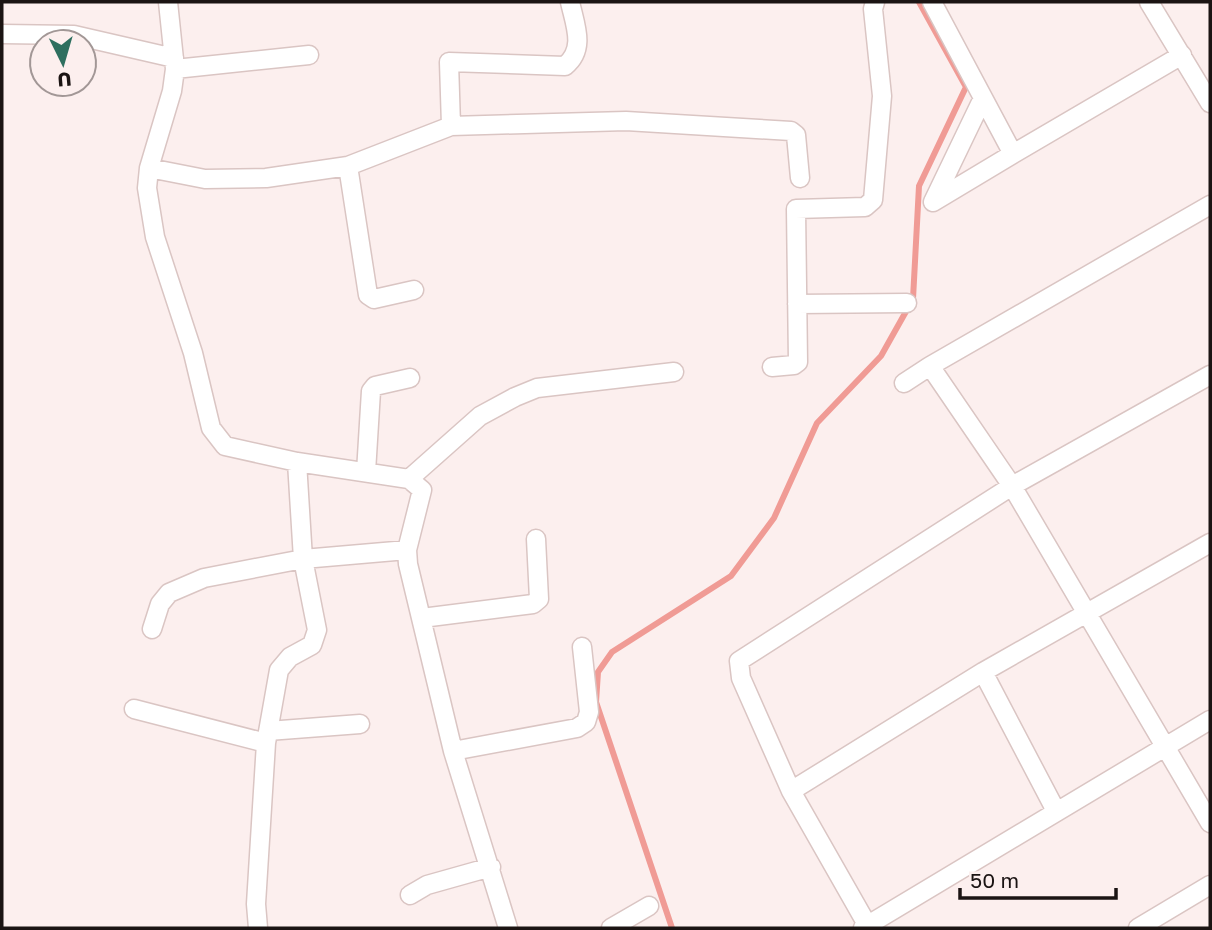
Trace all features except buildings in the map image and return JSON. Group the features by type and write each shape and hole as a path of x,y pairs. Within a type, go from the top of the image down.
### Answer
{"street":[{"path":"168,2 174,63 170,102 149,168 147,188 155,237 193,352 211,428 225,446 296,462 409,479 418,484 423,496 407,550 453,751 508,928"},
{"path":"451,127 449,62 565,66 574,59 579,44 570,2"},
{"path":"772,367 794,365 798,362 796,209 865,207 873,200 882,96 873,9 875,2"},
{"path":"932,2 1013,154"},
{"path":"1149,2 1210,103"},
{"path":"2,34 74,34 174,63 309,55"},
{"path":"984,97 933,202 1182,55"},
{"path":"149,168 205,179 244,181 348,166 451,127 626,121 791,131 796,135 800,178"},
{"path":"348,166 368,295 381,299 414,290"},
{"path":"904,383 1210,205"},
{"path":"797,304 907,303"},
{"path":"930,366 1012,486 1210,823"},
{"path":"409,479 480,416 514,397 537,388 674,372"},
{"path":"1210,374 1012,486 739,661 741,678 791,791 866,927 1210,720"},
{"path":"366,472 371,391 375,386 410,378"},
{"path":"258,928 256,904 267,737 279,670 290,657 312,645 317,630 303,559 296,462"},
{"path":"422,618 533,604 539,599 536,539"},
{"path":"791,791 983,672 1210,544"},
{"path":"152,629 160,604 180,586 303,559 407,550"},
{"path":"453,751 577,728 586,722 589,712 582,647"},
{"path":"983,672 1056,811"},
{"path":"134,709 267,737 360,724"},
{"path":"410,895 427,886 491,867"},
{"path":"1138,928 1210,885"},
{"path":"611,928 649,906"}],"waterway":[{"path":"672,928 596,702 598,672 612,652 731,576 774,518 817,423 881,356 913,299 919,186 966,87 919,2"}]}
